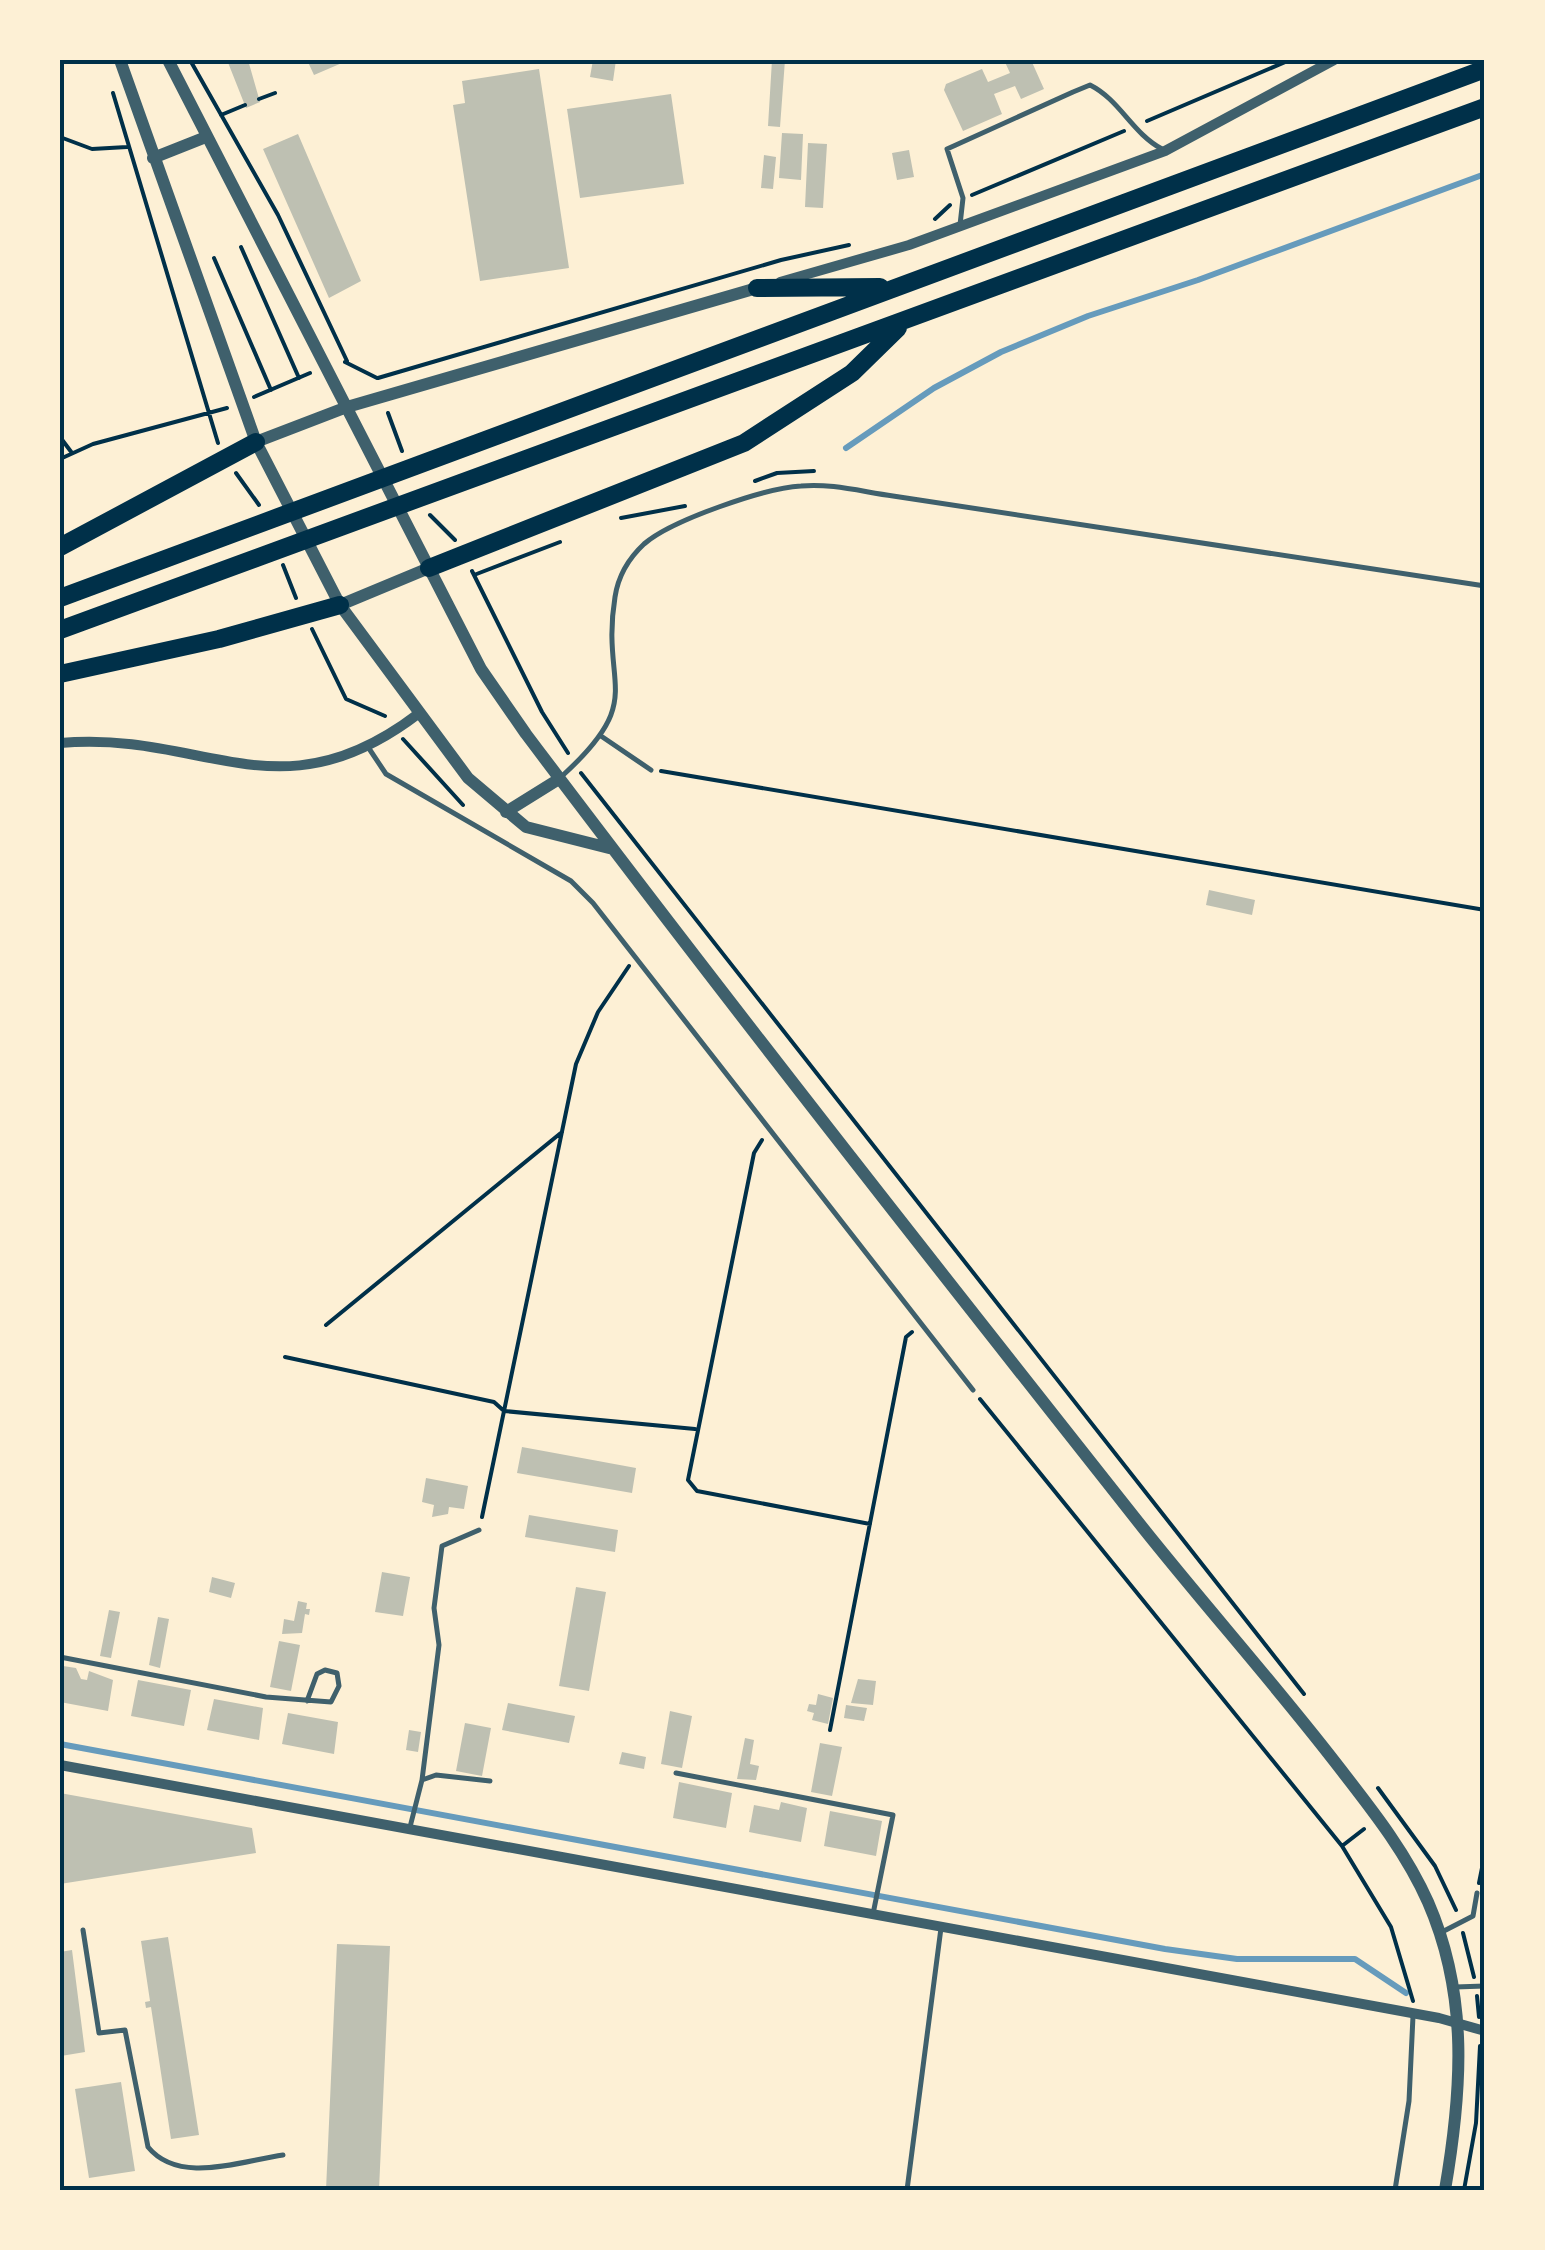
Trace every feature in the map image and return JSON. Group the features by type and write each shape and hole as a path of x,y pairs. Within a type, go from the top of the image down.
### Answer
{"highway":[{"path":"60,598 1485,69"},
{"path":"60,630 1485,107"},
{"path":"758,288 896,287"},
{"path":"428,568 744,443 852,373 906,321"},
{"path":"60,547 256,442"},
{"path":"60,674 219,640 340,606"}],"street":[{"path":"120,60 256,442 340,606 468,778 506,812 526,827 613,849"},
{"path":"168,60 330,365 481,668 613,849 1144,1528 1379,1818 1410,1867 1440,1933 1455,1988 1458,2102 1445,2190"},
{"path":"256,442 348,407 959,228 1165,150 1334,60"},
{"path":"153,158 206,137"},
{"path":"340,606 428,568"},
{"path":"60,743 101,742 292,769 368,748 418,714"},
{"path":"506,812 560,778"},
{"path":"60,1765 410,1825 874,1911 941,1928 1458,2022 1483,2037"}],"lane":[{"path":"959,228 963,198 947,149 1090,85 1106,93 1145,140 1165,150"},
{"path":"560,778 601,736 615,708 619,685 615,597 630,559 645,543 668,530 780,488 814,486 893,496 1485,586"},
{"path":"601,736 651,770"},
{"path":"368,748 386,774 571,881 772,1128 973,1390"},
{"path":"410,1825 422,1780 440,1644 434,1608 442,1546 479,1530"},
{"path":"60,1657 266,1697 330,1702 340,1686 337,1673 325,1670 317,1674 307,1700"},
{"path":"676,1774 893,1815 874,1911"},
{"path":"422,1780 436,1775 490,1781"},
{"path":"1440,1933 1473,1916 1478,1893"},
{"path":"907,2190 941,1928"},
{"path":"82,1930 99,2033 126,2030 148,2147 160,2162 184,2170 283,2155"},
{"path":"1455,1988 1485,1986"},
{"path":"1395,2190 1410,2102 1413,2016"}],"path":[{"path":"190,60 278,215 347,362"},
{"path":"1141,124 1290,60"},
{"path":"259,99 275,93"},
{"path":"221,115 245,105"},
{"path":"974,194 1124,132"},
{"path":"60,137 92,149 129,147"},
{"path":"934,220 954,201"},
{"path":"60,459 242,402 330,365 347,362 378,378 781,260 862,242"},
{"path":"241,247 299,378"},
{"path":"214,258 271,390"},
{"path":"378,378 380,386"},
{"path":"60,437 72,453"},
{"path":"560,542 473,573 542,712 575,764 1177,1538 1310,1702"},
{"path":"651,770 1485,910"},
{"path":"479,1530 562,1132 586,1036 635,958"},
{"path":"772,1128 754,1153 695,1429 688,1480 697,1491 870,1524"},
{"path":"326,1324 562,1132"},
{"path":"830,1730 906,1338 921,1320"},
{"path":"285,1357 494,1402 504,1411 695,1429"},
{"path":"973,1390 1365,1878 1396,1939 1411,1987 1413,2016"},
{"path":"1368,1776 1380,1791"},
{"path":"1342,1846 1392,1807"},
{"path":"1478,1893 1485,1853"},
{"path":"1464,2190 1476,2123 1483,2037"}],"building":[{"path":"227,60 248,60 260,102 246,108"},
{"path":"307,60 349,60 314,75"},
{"path":"593,60 616,60 613,81 590,77"},
{"path":"772,60 785,60 780,127 768,126"},
{"path":"1004,60 1031,60 1044,89 1021,99 1015,86 994,94 1002,114 963,131 944,90 946,84 982,69 988,82 1010,73"},
{"path":"539,69 569,268 480,281 453,105 465,103 462,81"},
{"path":"671,94 684,184 580,198 567,109"},
{"path":"782,133 803,134 801,180 779,178"},
{"path":"298,134 361,281 329,298 263,149"},
{"path":"808,143 827,144 823,208 805,207"},
{"path":"909,150 914,177 897,180 892,153"},
{"path":"764,155 776,157 773,189 761,188"},
{"path":"1209,890 1255,900 1252,915 1206,905"},
{"path":"522,1447 636,1468 632,1493 517,1473"},
{"path":"426,1478 468,1486 464,1509 449,1507 448,1514 432,1517 434,1505 422,1502"},
{"path":"529,1515 618,1530 615,1552 525,1537"},
{"path":"382,1572 410,1577 403,1616 375,1612"},
{"path":"212,1577 235,1583 231,1598 209,1592"},
{"path":"576,1587 606,1592 589,1691 559,1686"},
{"path":"298,1601 307,1603 306,1609 310,1609 309,1615 305,1614 302,1633 282,1634 284,1619 294,1621"},
{"path":"109,1610 120,1612 111,1658 100,1656"},
{"path":"158,1617 169,1619 160,1668 149,1665"},
{"path":"279,1641 300,1645 291,1691 270,1687"},
{"path":"63,1666 76,1668 81,1679 87,1680 89,1671 113,1680 108,1711 60,1702"},
{"path":"858,1679 876,1681 873,1705 851,1703"},
{"path":"138,1680 191,1690 184,1726 131,1716"},
{"path":"818,1694 833,1698 828,1724 812,1720 814,1713 807,1711 809,1704 816,1705"},
{"path":"214,1699 263,1708 259,1740 207,1730"},
{"path":"508,1703 575,1716 569,1743 502,1730"},
{"path":"846,1705 867,1708 864,1721 844,1718"},
{"path":"670,1711 692,1716 682,1768 661,1764"},
{"path":"288,1713 338,1722 334,1754 282,1744"},
{"path":"465,1723 491,1728 482,1776 456,1771"},
{"path":"409,1730 421,1732 418,1752 406,1750"},
{"path":"745,1738 754,1740 750,1764 759,1766 756,1780 737,1779"},
{"path":"820,1743 842,1747 832,1796 811,1792"},
{"path":"622,1752 646,1757 644,1769 619,1764"},
{"path":"679,1782 732,1793 726,1828 673,1818"},
{"path":"60,1793 252,1828 256,1853 60,1884"},
{"path":"781,1802 807,1808 801,1842 749,1832 754,1805 779,1810"},
{"path":"830,1811 882,1821 876,1856 824,1846"},
{"path":"168,1937 199,2135 171,2139 151,2007 146,2008 145,2002 150,2001 141,1941"},
{"path":"337,1944 390,1946 379,2190 326,2190"},
{"path":"72,1950 85,2052 61,2056 60,1952"},
{"path":"121,2082 135,2171 89,2178 75,2089"}],"waterway":[{"path":"846,448 934,388 1001,352 1088,316 1198,280 1485,174"},
{"path":"60,1744 1165,1949 1237,1959 1355,1959 1406,1993"}]}
